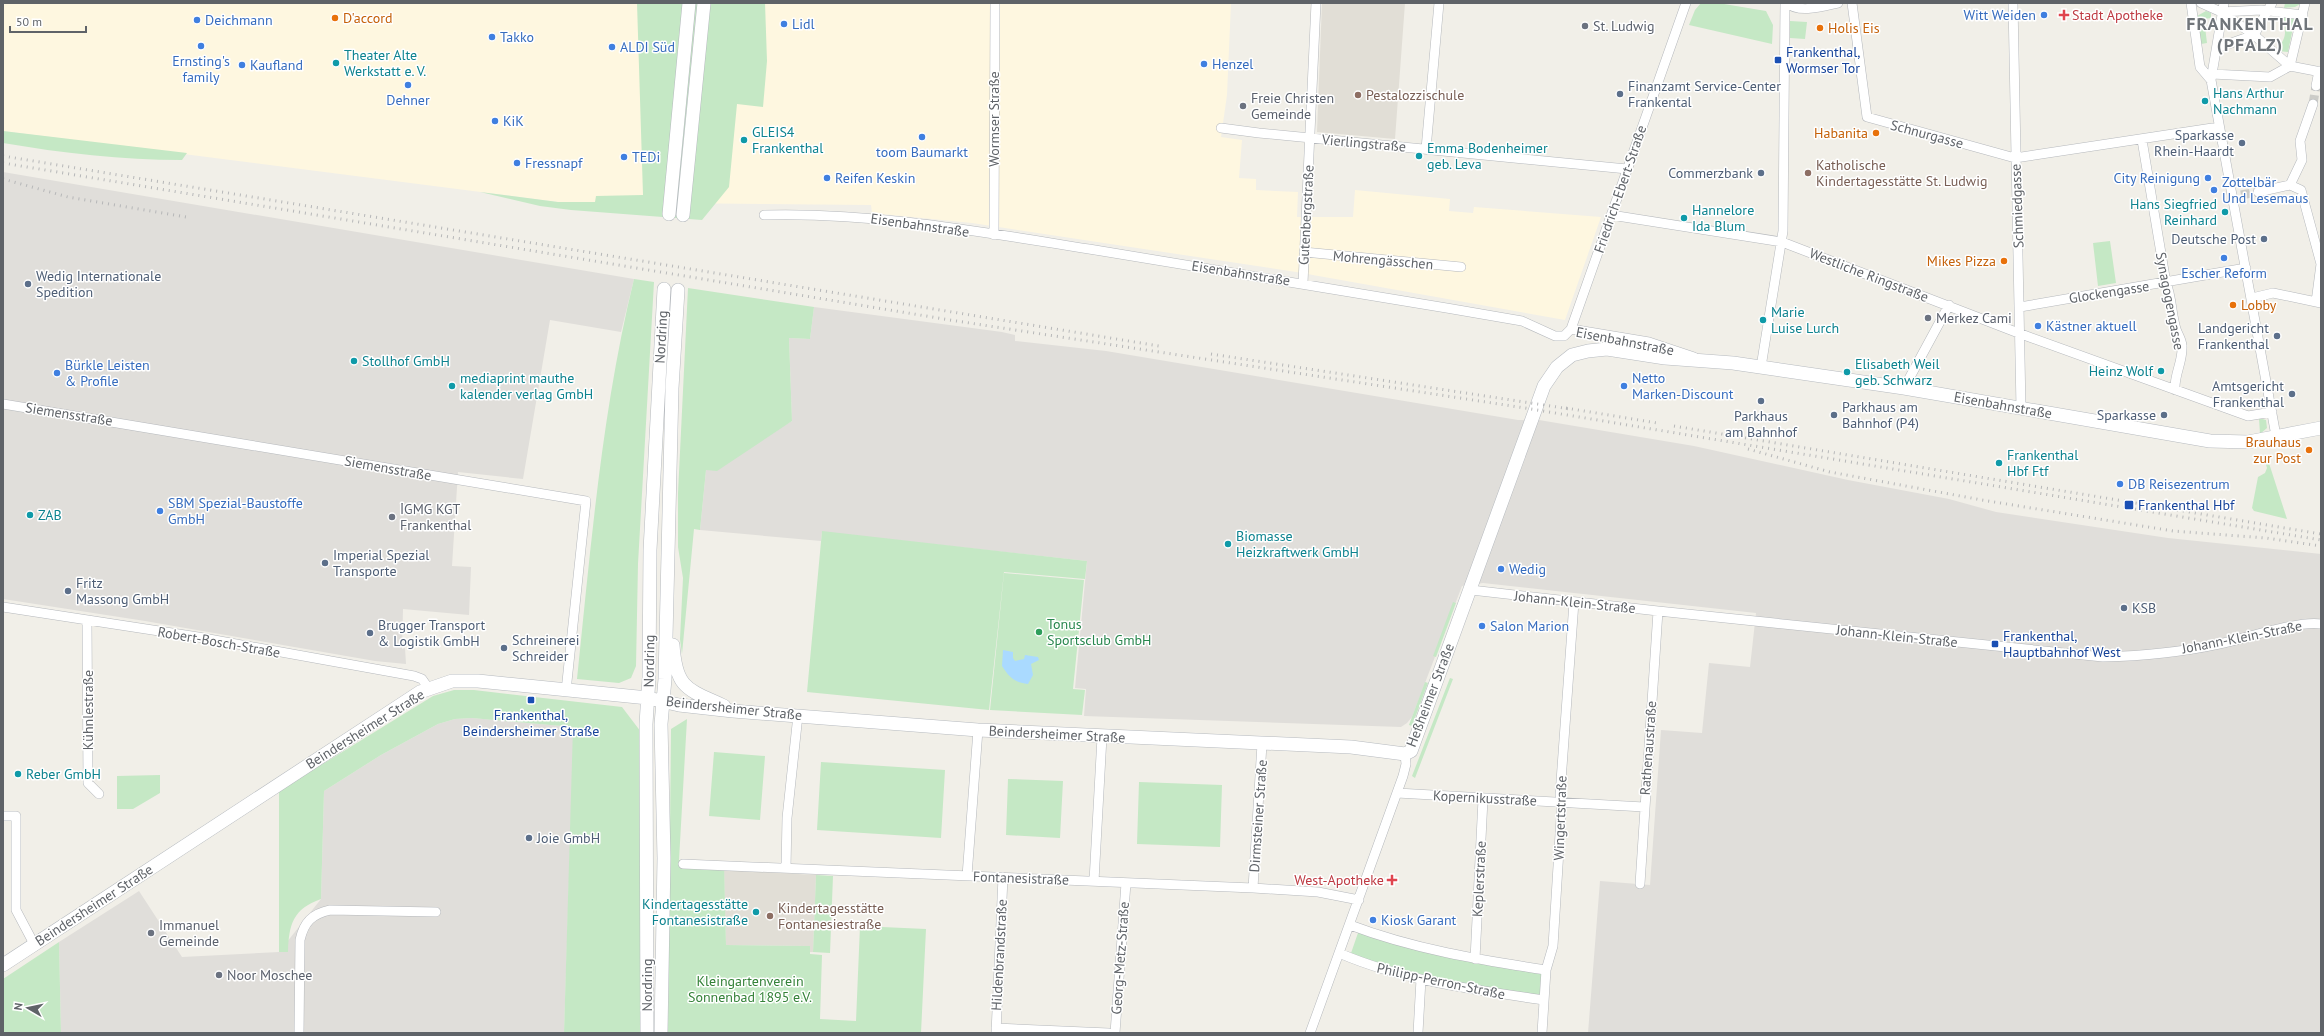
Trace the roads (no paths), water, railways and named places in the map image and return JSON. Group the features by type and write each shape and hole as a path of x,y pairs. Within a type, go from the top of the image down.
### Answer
{"street":[{"path":"669,214 689,3"},
{"path":"683,215 704,3"},
{"name":"Wormser Straße","path":"994,235 995,3"},
{"name":"Gutenbergstraße","path":"1302,282 1316,3"},
{"path":"1426,149 1439,3"},
{"name":"Friedrich-Ebert-Straße","path":"1571,329 1686,3"},
{"path":"1761,367 1782,242 1786,3 1797,8 1838,3"},
{"name":"Schnurgasse","path":"1852,3 1867,118 2015,158 2142,140 2219,127"},
{"name":"Schmiedgasse","path":"2013,3 2015,158 2021,334 2021,408"},
{"path":"2191,3 2200,67 2212,77 2270,77 2291,66 2305,3"},
{"path":"2201,3 2221,12 2254,35 2291,66 2320,71 2316,86"},
{"path":"2224,3 2221,12 2212,77 2219,127 2237,196 2246,268 2276,436"},
{"path":"2217,48 2254,35 2266,7"},
{"path":"2221,12 2266,7 2303,14"},
{"path":"2290,185 2302,160 2300,141 2312,104"},
{"name":"Vierlingstraße","path":"1221,128 1627,169"},
{"name":"Synagogengasse","path":"2142,140 2166,283 2176,329 2182,345 2181,358 2176,373 2176,390"},
{"path":"2252,298 2273,293 2318,302 2320,264 2301,190 2290,185 2258,192"},
{"name":"Eisenbahnstraße","path":"764,215 807,214 865,218 994,235 1302,282 1522,321 1555,336 1564,336 1571,329 1649,342 1706,362"},
{"name":"Westliche Ringstraße","path":"1611,215 1782,242 2021,334 2248,416 2272,412"},
{"name":"Mohrengässchen","path":"1304,252 1461,266"},
{"name":"Glockengasse","path":"2020,307 2246,268"},
{"name":"Nordring","path":"647,1033 646,827 650,550 664,289"},
{"name":"Nordring","path":"661,1033 664,858 661,724 678,290"},
{"path":"1904,388 1949,305"},
{"name":"Eisenbahnstraße","path":"1563,362 1581,352 1607,349 1706,362 1761,367 1904,388 2210,442 2248,442 2321,428"},
{"name":"Heßheimer Straße","path":"1310,1033 1397,793 1406,766 1405,754 1411,751 1471,590 1542,391 1549,377 1563,362"},
{"name":"Siemensstraße","path":"3,404 586,501 566,691"},
{"name":"Nordring","path":"668,541 674,667 678,678 693,692 733,711"},
{"name":"Johann-Klein-Straße","path":"1471,590 2103,657 2126,656 2217,645 2304,624 2321,624"},
{"name":"Wingertstraße","path":"1542,1033 1546,970 1553,946 1562,802 1560,795 1574,602"},
{"name":"Robert-Bosch-Straße","path":"3,607 198,637 414,676 422,679 428,689"},
{"name":"Rathenaustraße","path":"1640,884 1658,611"},
{"name":"Kühnlestraße","path":"87,620 88,782 100,794"},
{"name":"Beindersheimer Straße","path":"3,965 359,731 428,689 452,681 464,680 648,698 733,711 978,730 1102,737 1364,748 1405,754"},
{"path":"786,868 787,818 798,715"},
{"path":"967,876 978,730"},
{"path":"1094,881 1102,737"},
{"name":"Dirmsteiner Straße","path":"1253,888 1262,744"},
{"name":"Kopernikusstraße","path":"1397,793 1483,799 1644,806"},
{"name":"Keplerstraße","path":"1475,959 1483,799"},
{"path":"3,816 16,816 16,910 34,944"},
{"name":"Fontanesistraße","path":"684,864 1253,888 1318,892 1359,900"},
{"name":"Hildenbrandstraße","path":"996,1030 1003,877"},
{"name":"Georg-Metz-Straße","path":"1115,1033 1126,883"},
{"path":"299,1033 300,940 308,919 319,912 330,910 436,912"},
{"name":"Philipp-Perron-Straße","path":"1350,925 1399,942 1475,959 1546,970"},
{"name":"Philipp-Perron-Straße","path":"1339,953 1368,966 1422,979 1544,1000"},
{"path":"1418,1033 1422,979"},
{"path":"996,1030 1109,1033"}],"water":[{"path":"1003,650 1013,652 1013,658 1015,661 1024,659 1025,655 1038,657 1039,660 1031,664 1033,675 1028,684 1016,681 1002,666"}],"tunnel":[{"path":"2313,104 2316,86"},
{"path":"2241,195 2258,192"}],"railway":[{"path":"3,156 1159,346"},
{"path":"3,163 950,320 1525,408 2321,540"},
{"path":"3,179 68,197 186,217"},
{"path":"1211,354 1570,409"},
{"path":"1566,408 1657,423"},
{"path":"1674,426 2321,534"},
{"path":"1748,449 1830,472 1982,500 2173,531 2266,538 2321,546"}],"place":[{"name":"Witt Weiden","path":"2044,15"},
{"name":"Stadt Apotheke","path":"2064,15"},
{"name":"D'accord","path":"335,18"},
{"name":"Deichmann","path":"197,20"},
{"name":"Lidl","path":"784,24"},
{"name":"St. Ludwig","path":"1585,26"},
{"name":"Holis Eis","path":"1820,28"},
{"name":"Takko","path":"492,37"},
{"name":"Ernsting's family","path":"201,46"},
{"name":"ALDI Süd","path":"612,47"},
{"name":"Frankenthal, Wormser Tor","path":"1778,60"},
{"name":"Theater Alte Werkstatt e. V.","path":"336,63"},
{"name":"Henzel","path":"1204,64"},
{"name":"Kaufland","path":"242,65"},
{"name":"Dehner","path":"408,85"},
{"name":"Finanzamt Service-Center Frankental","path":"1620,94"},
{"name":"Pestalozzischule","path":"1358,95"},
{"name":"Hans Arthur Nachmann","path":"2205,101"},
{"name":"Freie Christen Gemeinde","path":"1243,106"},
{"name":"KiK","path":"495,121"},
{"name":"Habanita","path":"1876,133"},
{"name":"toom Baumarkt","path":"922,137"},
{"name":"GLEIS4 Frankenthal","path":"744,140"},
{"name":"Sparkasse Rhein-Haardt","path":"2242,143"},
{"name":"Emma Bodenheimer geb. Leva","path":"1419,156"},
{"name":"TEDi","path":"624,157"},
{"name":"Fressnapf","path":"517,163"},
{"name":"Commerzbank","path":"1761,173"},
{"name":"Katholische Kindertagesstätte St. Ludwig","path":"1808,173"},
{"name":"Reifen Keskin","path":"827,178"},
{"name":"City Reinigung","path":"2208,178"},
{"name":"Zottelbär Und Lesemaus","path":"2214,190"},
{"name":"Hans Siegfried Reinhard","path":"2225,212"},
{"name":"Hannelore Ida Blum","path":"1684,218"},
{"name":"Deutsche Post","path":"2264,239"},
{"name":"Escher Reform","path":"2224,258"},
{"name":"Mikes Pizza","path":"2004,261"},
{"name":"Wedig Internationale Spedition","path":"28,284"},
{"name":"Lobby","path":"2233,305"},
{"name":"Merkez Cami","path":"1928,318"},
{"name":"Marie Luise Lurch","path":"1763,320"},
{"name":"Kästner aktuell","path":"2038,326"},
{"name":"Landgericht Frankenthal","path":"2277,336"},
{"name":"Stollhof GmbH","path":"354,361"},
{"name":"Heinz Wolf","path":"2161,371"},
{"name":"Elisabeth Weil geb. Schwarz","path":"1847,372"},
{"name":"Bürkle Leisten & Profile","path":"57,373"},
{"name":"mediaprint mauthe kalender verlag GmbH","path":"452,386"},
{"name":"Netto Marken-Discount","path":"1624,386"},
{"name":"Amtsgericht Frankenthal","path":"2292,394"},
{"name":"Parkhaus am Bahnhof","path":"1761,401"},
{"name":"Parkhaus am Bahnhof (P4)","path":"1834,415"},
{"name":"Sparkasse","path":"2164,415"},
{"name":"Brauhaus zur Post","path":"2309,450"},
{"name":"Frankenthal Hbf Ftf","path":"1999,463"},
{"name":"DB Reisezentrum","path":"2120,484"},
{"name":"Frankenthal Hbf","path":"2129,505"},
{"name":"SBM Spezial-Baustoffe GmbH","path":"160,511"},
{"name":"ZAB","path":"30,515"},
{"name":"İGMG KGT Frankenthal","path":"392,517"},
{"name":"Biomasse Heizkraftwerk GmbH","path":"1228,544"},
{"name":"Imperial Spezial Transporte","path":"325,563"},
{"name":"Wedig","path":"1501,569"},
{"name":"Fritz Massong GmbH","path":"68,591"},
{"name":"KSB","path":"2124,608"},
{"name":"Salon Marion","path":"1482,626"},
{"name":"Tonus Sportsclub GmbH","path":"1039,632"},
{"name":"Brugger Transport & Logistik GmbH","path":"370,633"},
{"name":"Frankenthal, Hauptbahnhof West","path":"1995,644"},
{"name":"Schreinerei Schreider","path":"504,648"},
{"name":"Frankenthal, Beindersheimer Straße","path":"531,700"},
{"name":"Reber GmbH","path":"18,774"},
{"name":"Joie GmbH","path":"529,838"},
{"name":"West-Apotheke","path":"1392,880"},
{"name":"Kindertagesstätte Fontanesistraße","path":"756,912"},
{"name":"Kindertagesstätte Fontanesiestraße","path":"770,916"},
{"name":"Kiosk Garant","path":"1373,920"},
{"name":"Immanuel Gemeinde","path":"151,933"},
{"name":"Noor Moschee","path":"219,975"}],"district":[{"name":"FRANKENTHAL (PFALZ)","path":"2250,34"}],"park label":[{"name":"Kleingartenverein Sonnenbad 1895 e.V.","path":"750,990"}]}
